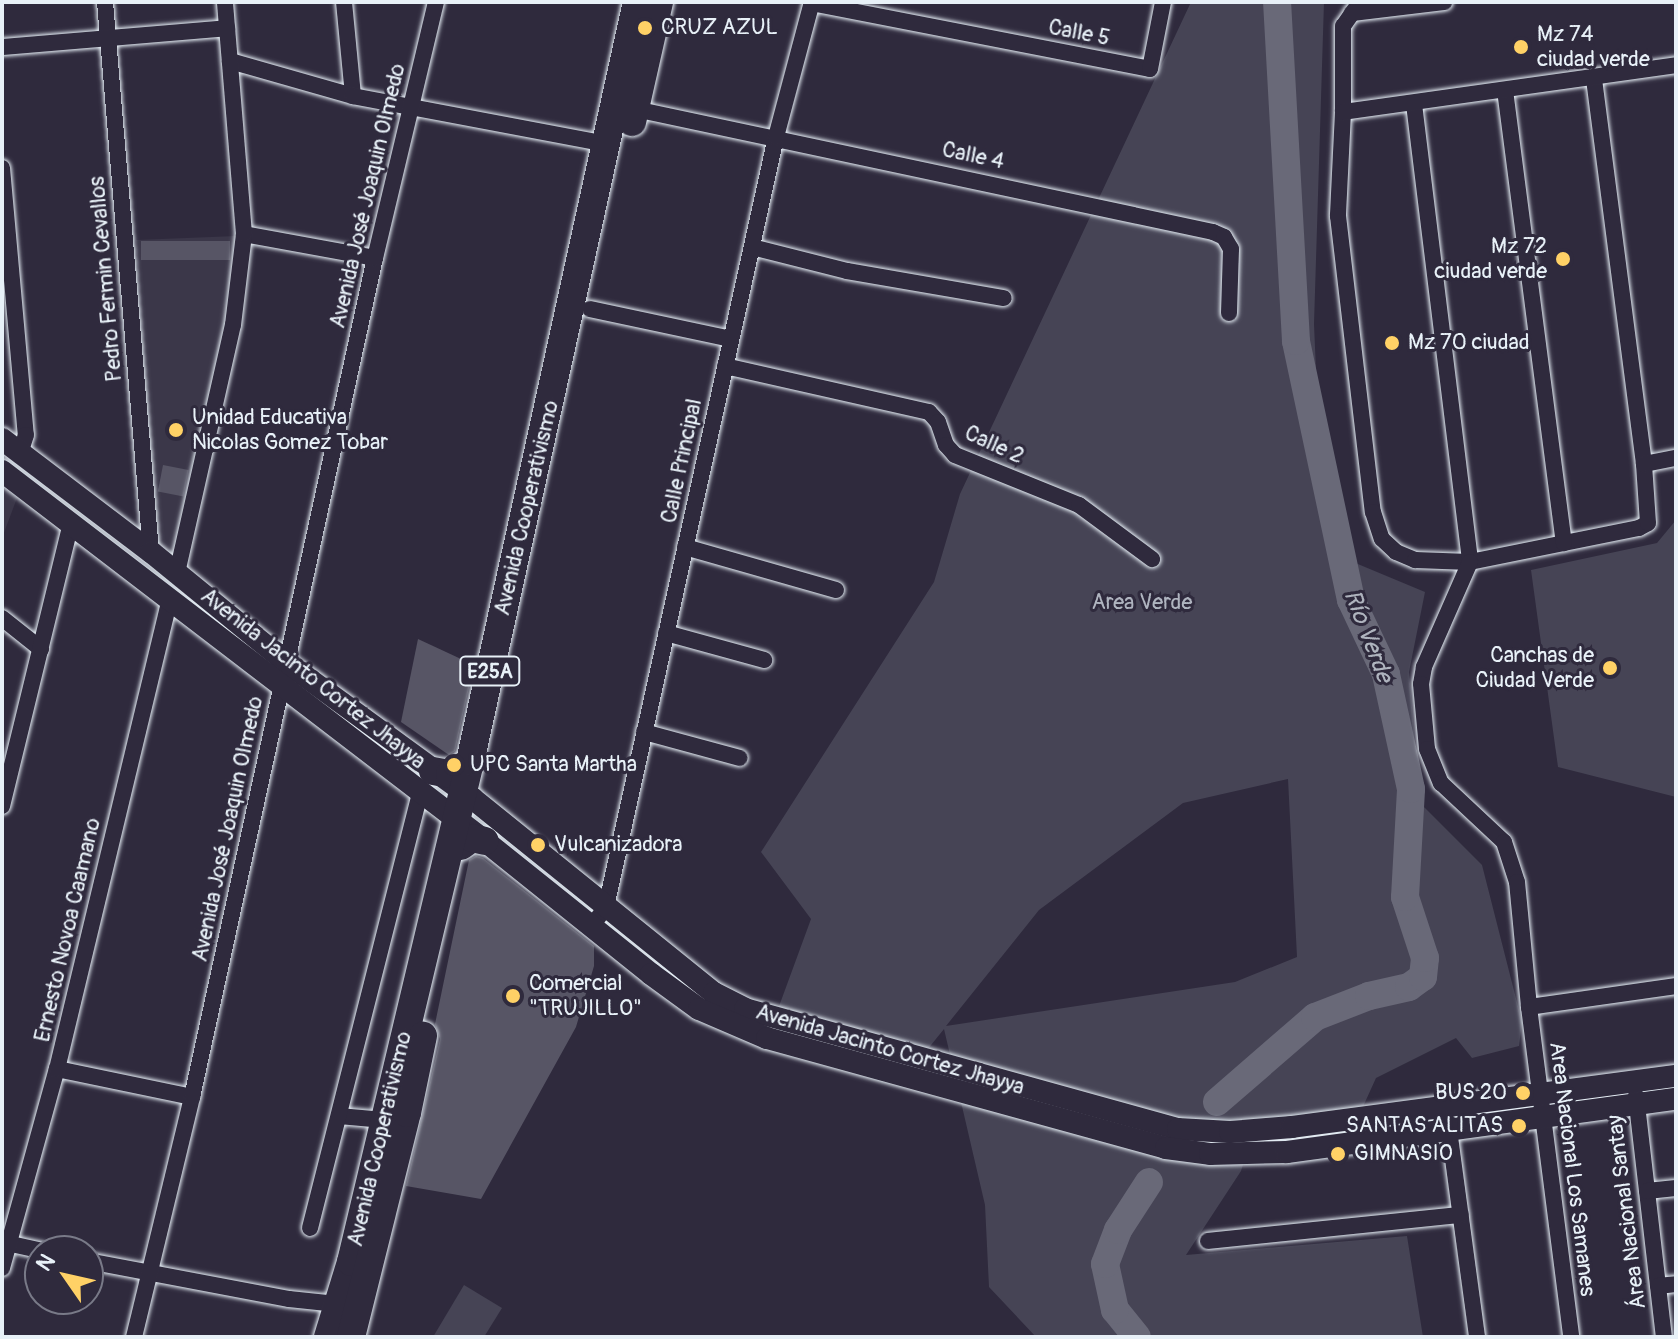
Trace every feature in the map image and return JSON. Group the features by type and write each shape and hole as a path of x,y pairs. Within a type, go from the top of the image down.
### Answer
{"highway":[{"name":"Avenida Cooperativismo","path":"351,1337 407,1113 467,820 470,762 637,2"},
{"name":"Avenida Cooperativismo","path":"328,1337 351,1262 384,1120 467,820 590,309 659,2"},
{"path":"426,783 470,762"}],"street":[{"name":"Pedro Fermin Cevallos","path":"105,2 151,552"},
{"path":"177,573 235,316 244,234 225,2"},
{"path":"344,2 353,96"},
{"name":"Avenida José Joaquin Olmedo","path":"134,1337 192,1097 375,258 436,2"},
{"name":"Calle 5","path":"812,3 1150,69 1163,2"},
{"path":"1444,2 1356,7 1343,26 1338,216 1373,512 1382,539 1396,552 1415,560 1470,562 1639,528 1648,523 1644,464 1594,77"},
{"name":"Calle Principal","path":"591,927 606,907 776,137 812,3"},
{"path":"2,47 227,28"},
{"path":"230,61 353,96 608,144"},
{"path":"1343,112 1676,65"},
{"path":"1505,90 1564,543"},
{"path":"1414,104 1470,562"},
{"name":"Calle 4","path":"635,109 1219,234 1231,249 1229,313"},
{"path":"2,168 26,435 11,446"},
{"path":"244,234 375,258"},
{"path":"752,247 847,271 1004,298"},
{"path":"590,309 731,339"},
{"name":"Calle 2","path":"725,366 929,412 938,422 946,445 955,455 1079,505 1152,559"},
{"name":"Avenida Jacinto Cortez Jhayya","path":"11,446 177,573 285,674"},
{"path":"1644,464 1676,458"},
{"name":"Avenida Jacinto Cortez Jhayya","path":"2,471 170,599 285,674 426,783 591,927 699,1009 731,1024 868,1068 1166,1148 1210,1154 1287,1152 1447,1118"},
{"path":"2,806 71,524"},
{"path":"685,547 836,590"},
{"name":"Area Nacional Los Samanes","path":"1470,562 1424,667 1421,684 1427,749 1441,783 1495,832 1510,853 1517,882 1529,1007 1571,1337"},
{"name":"Ernesto Novoa Caamano","path":"2,1268 5,1242 57,1069 170,599"},
{"path":"2,618 41,649"},
{"path":"666,633 764,660"},
{"path":"644,732 740,758"},
{"path":"310,1228 426,783"},
{"name":"Avenida Jacinto Cortez Jhayya","path":"467,820 606,907 714,993 745,1009 1178,1129 1260,1130 1447,1118 1635,1092 1676,1076"},
{"path":"1529,1007 1676,986"},
{"path":"57,1069 192,1097"},
{"name":"Avenida Jacinto Cortez Jhayya","path":"1635,1092 1676,1099"},
{"name":"Área Nacional Santay","path":"1635,1092 1664,1337"},
{"path":"339,1116 384,1120"},
{"path":"1447,1118 1477,1337"},
{"path":"1647,1191 1676,1188"},
{"path":"1208,1241 1461,1215"},
{"path":"104,1264 337,1304"},
{"path":"1658,1286 1676,1284"}],"shaded area":[{"name":"Unidad Educativa Nicolas Gomez Tobar","path":"236,236 230,312 176,554 156,548 136,240"},
{"path":"2,486 17,498 2,538"}],"green space":[{"name":"Area Verde","path":"1191,2 1324,2 1314,324 1320,463 1341,557 1425,592 1409,672 1420,803 1482,865 1522,1022 1519,1046 1472,1058 1456,1038 1376,1078 1361,1111 1257,1120 1241,1171 1186,1255 1407,1236 1423,1337 1036,1337 989,1287 985,1205 944,1029 927,1050 778,1009 811,919 761,852 934,582 960,494","holes":["1288,779 1297,957 1235,982 946,1026 1039,910 1183,803"]},
{"name":"Canchas de Ciudad Verde","path":"1676,520 1676,797 1558,767 1531,570 1657,543"},
{"path":"464,1285 502,1308 484,1337 433,1337"}],"building":[{"path":"141,241 230,241 230,260 141,260"},
{"path":"163,465 189,470 183,496 158,492"},
{"path":"418,639 474,665 455,751 449,755 401,722"},
{"name":"Comercial \"TRUJILLO\"","path":"476,856 483,858 594,946 594,966 576,1027 481,1199 406,1186 440,1039 435,1024 469,860"}],"waterway":[{"name":"Río Verde","path":"1217,1102 1315,1017 1369,996 1409,987 1423,977 1425,958 1405,897 1411,789 1386,674 1351,600 1296,341 1277,2"},
{"name":"Río Verde","path":"1137,1337 1115,1310 1105,1264 1118,1230 1149,1182"}],"place":[{"name":"CRUZ AZUL","path":"645,28"},
{"name":"Mz 74 ciudad verde","path":"1521,47"},
{"name":"Mz 72 ciudad verde","path":"1563,259"},
{"name":"Mz 70 ciudad","path":"1392,343"},
{"name":"Unidad Educativa Nicolas Gomez Tobar","path":"176,430"},
{"name":"Canchas de Ciudad Verde","path":"1610,668"},
{"name":"UPC Santa Martha","path":"454,765"},
{"name":"Vulcanizadora","path":"538,845"},
{"name":"Comercial \"TRUJILLO\"","path":"513,996"},
{"name":"BUS 20","path":"1523,1093"},
{"name":"SANTAS ALITAS","path":"1519,1126"},
{"name":"GIMNASIO","path":"1338,1154"}]}
